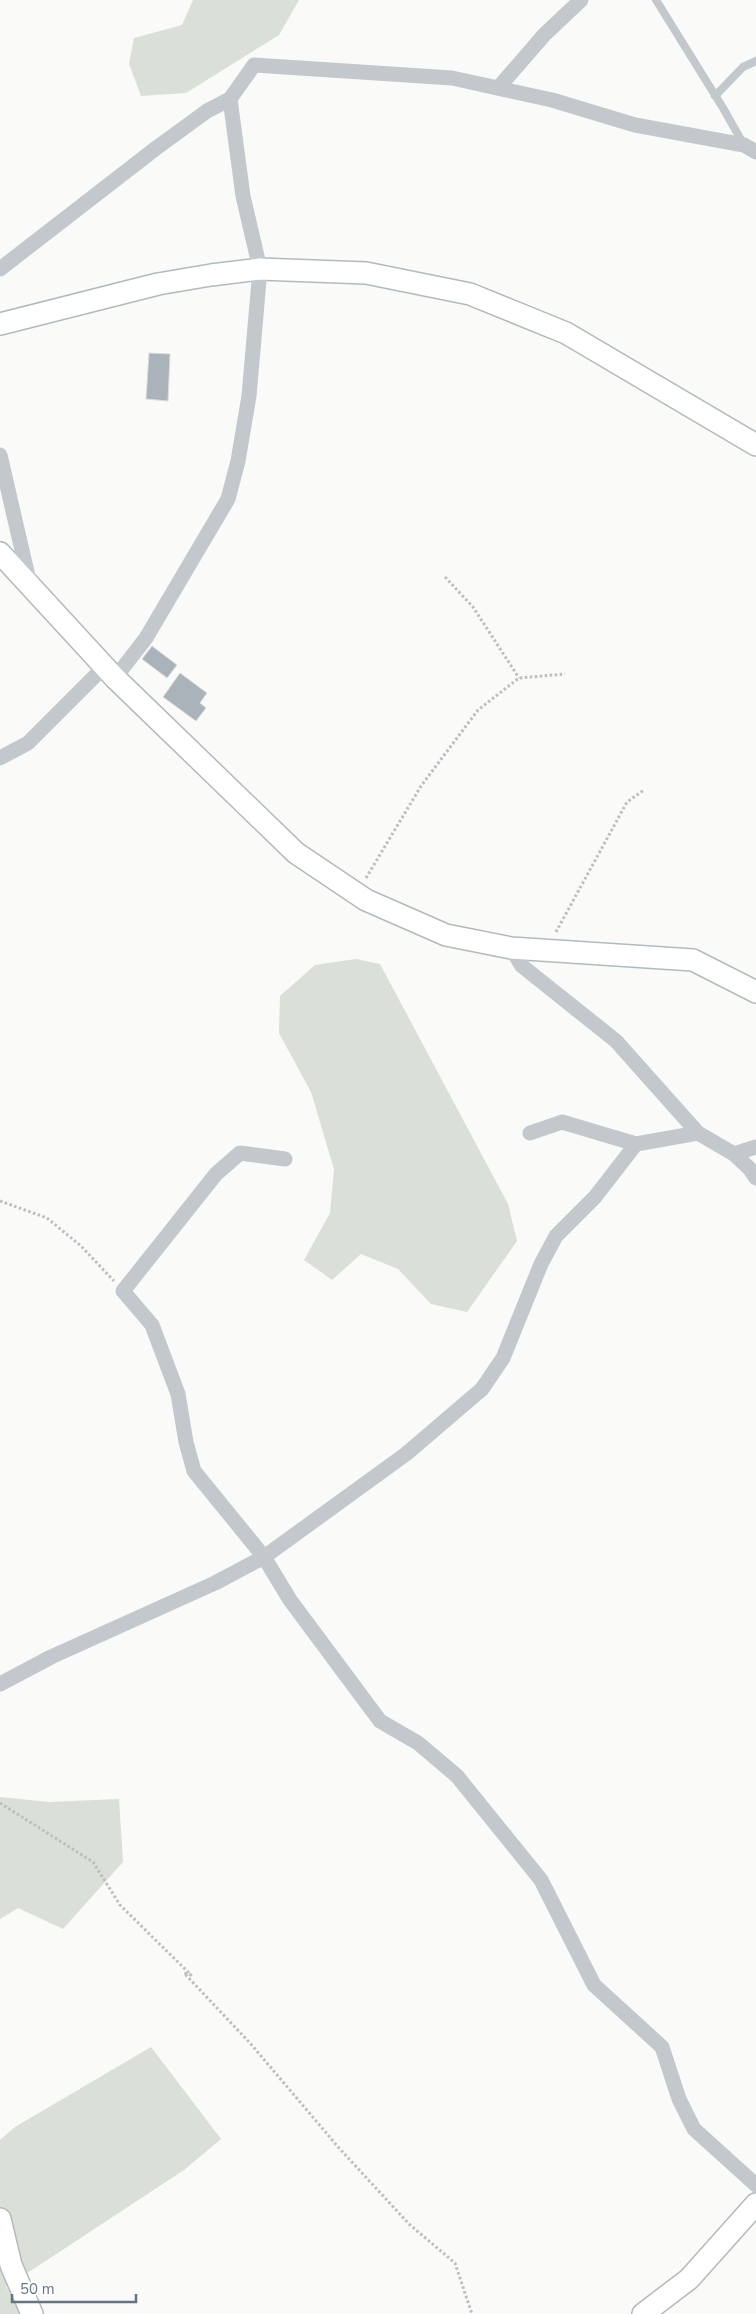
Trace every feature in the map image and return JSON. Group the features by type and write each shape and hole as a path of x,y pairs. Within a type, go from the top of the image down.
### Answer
{"street":[{"path":"499,87 544,35 581,0"},
{"path":"0,270 154,149 207,111 230,99 254,64 452,78 552,100 635,125 750,149"},
{"path":"0,758 28,743 110,673 146,638 228,500 238,461 249,396 260,269 243,196 230,99"},
{"path":"0,324 158,284 260,269 366,273 470,294 566,333 756,445"},
{"path":"0,455 30,586"},
{"path":"0,553 110,673 296,853 366,900 446,935 511,948 693,960 756,992"},
{"path":"511,948 522,966 616,1041 698,1133 734,1154 750,1169 756,1178"},
{"path":"530,1133 562,1122 636,1144 698,1133"},
{"path":"0,1684 51,1657 215,1583 264,1557 406,1454 482,1389 503,1358 541,1264 556,1236 595,1197 636,1144"},
{"path":"734,1154 756,1147"},
{"path":"285,1159 240,1153 216,1174 123,1291 152,1325 178,1394 186,1442 194,1471 264,1557 290,1600 380,1721 418,1744 457,1776 541,1880 594,1985 662,2047 679,2099 694,2129 756,2185"},
{"path":"643,2314 689,2279 756,2204"},
{"path":"0,2219 11,2264 32,2314"}],"lane":[{"path":"656,0 750,149"},
{"path":"715,96 743,67 756,60"}],"path":[{"path":"446,577 473,607 519,678"},
{"path":"357,894 421,786 478,710 519,678 565,674"},
{"path":"546,950 627,802 644,790"},
{"path":"0,1201 47,1218 81,1246 123,1291"},
{"path":"0,1803 93,1862 120,1905 191,1975 184,1973 250,2044 338,2148 409,2224 455,2263 472,2314"}],"shaded area":[{"path":"193,0 299,0 279,35 186,93 141,96 129,64 134,38 182,25"},
{"path":"356,959 380,964 508,1204 517,1241 467,1312 431,1304 398,1269 361,1254 332,1280 304,1260 330,1213 334,1169 311,1092 279,1033 280,996 315,965"},
{"path":"0,1797 49,1802 119,1799 123,1862 63,1929 18,1908 0,1919"},
{"path":"151,2047 221,2139 184,2170 6,2287 30,2314 0,2314 0,2140 15,2127"}],"building":[{"path":"149,353 170,354 168,401 146,399"},
{"path":"152,646 177,665 167,678 142,659"},
{"path":"180,673 207,693 200,703 206,708 196,721 163,697"}]}
